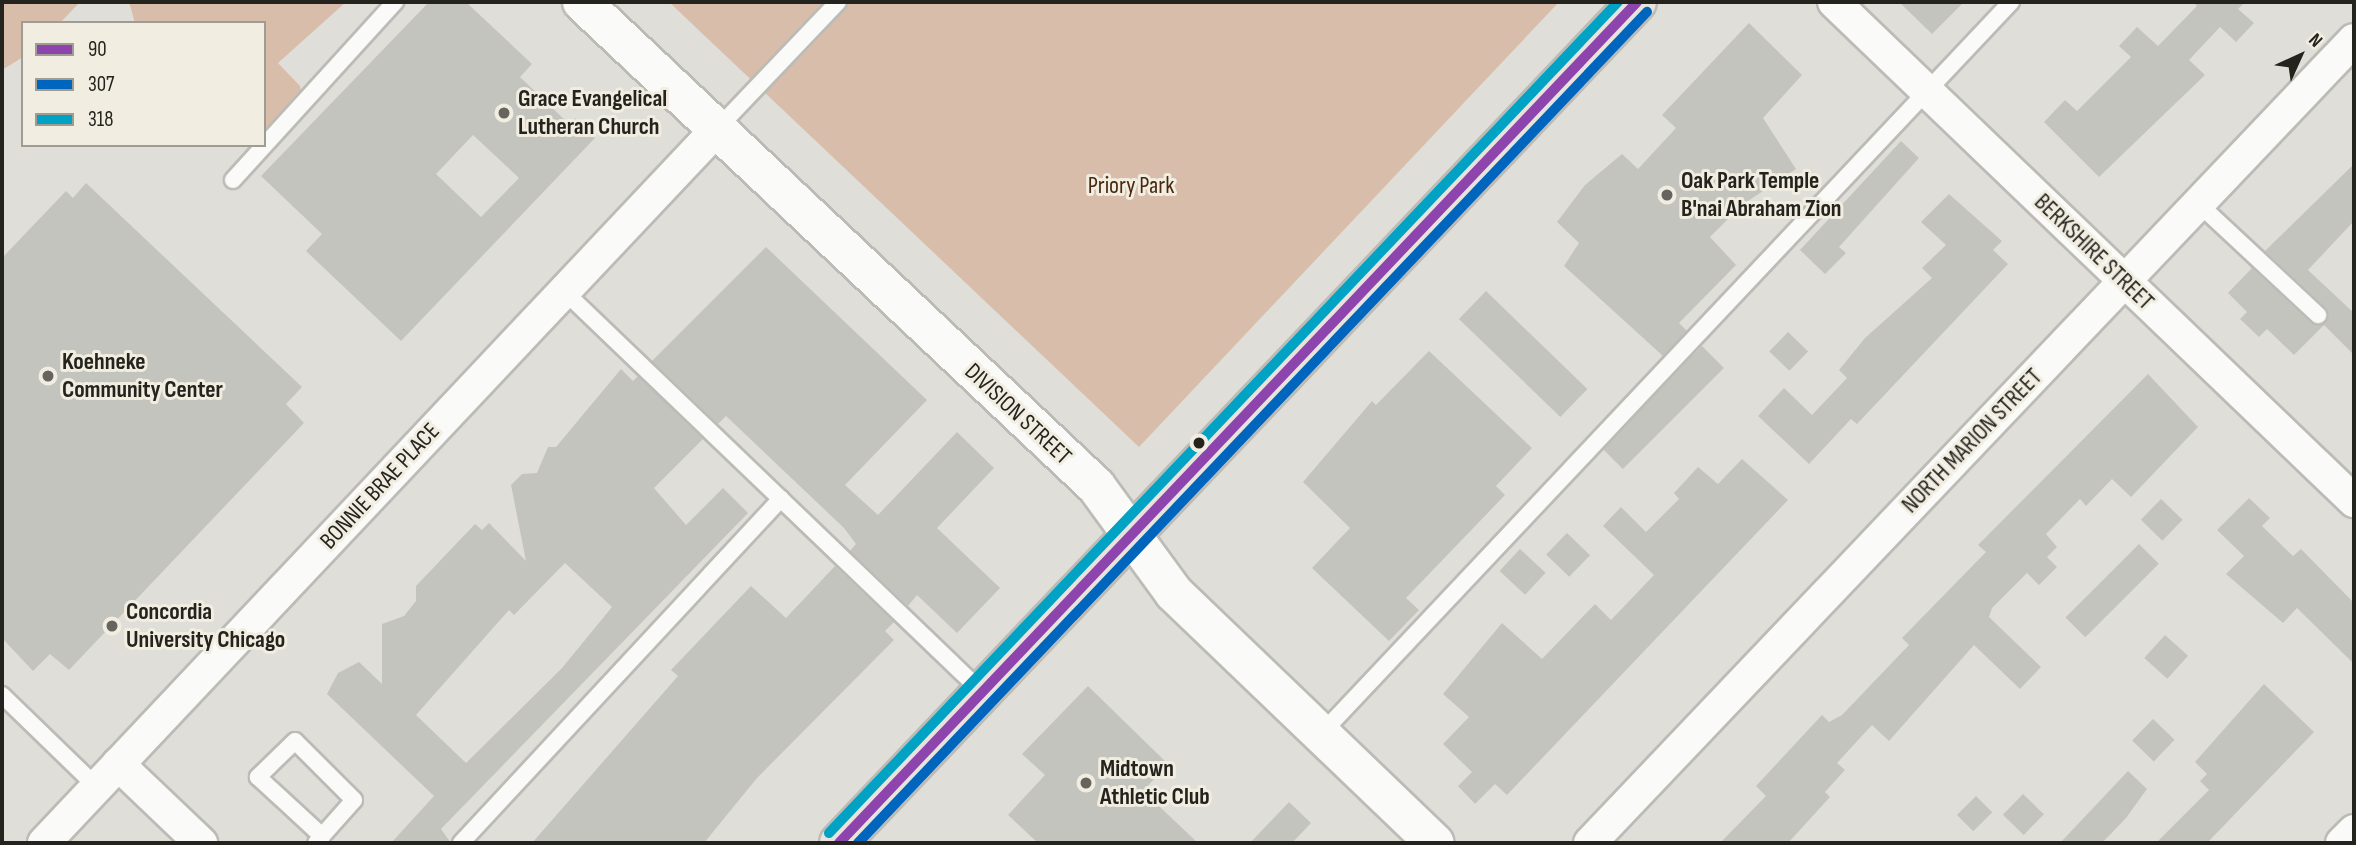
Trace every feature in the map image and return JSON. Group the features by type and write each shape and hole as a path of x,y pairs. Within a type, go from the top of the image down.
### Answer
{"main road":[{"path":"853,838 982,692 1637,2"}],"street":[{"name":"DIVISION STREET","path":"582,2 1096,486 1129,538 1174,593 1435,843"},
{"name":"BERKSHIRE STREET","path":"1834,2 2354,501"},
{"name":"NORTH MARION STREET","path":"1590,843 2354,40"},
{"name":"BONNIE BRAE PLACE","path":"44,843 717,129"},
{"path":"118,764 201,843"},
{"path":"2342,843 2354,831"}],"lane":[{"path":"266,144 395,2"},
{"path":"717,129 838,2"},
{"path":"1321,734 2011,2"},
{"path":"233,180 263,147"},
{"path":"2199,204 2318,315"},
{"path":"564,291 982,692"},
{"path":"461,843 781,499"},
{"path":"2,695 97,787"},
{"path":"295,741 354,800 319,840 258,777 295,741"}],"green space":[{"path":"2,2 80,2 62,21 21,21 21,58 2,70"},
{"path":"129,2 346,2 278,63 300,86 303,104 266,142 266,21 134,21"},
{"name":"Priory Park","path":"669,2 1559,2 1139,447"}],"building":[{"path":"429,2 466,2 532,64 520,77 569,124 575,118 595,138 401,341 306,251 322,234 261,176","holes":["473,135 519,178 481,217 436,174"]},
{"path":"1899,2 1964,2 1932,34"},
{"path":"2193,2 2245,2 2238,9 2254,23 2236,42 2220,27 2189,60 2205,75 2099,177 2044,122 2065,100 2077,111 2131,57 2119,46 2137,27 2158,46 2197,6"},
{"name":"Oak Park Temple B'nai Abraham Zion","path":"1749,23 1802,75 1763,118 1796,169 1742,205 1710,237 1736,265 1679,323 1687,331 1663,356 1564,266 1579,243 1557,222 1585,185 1622,154 1638,169 1676,128 1662,115"},
{"path":"1901,141 1919,158 1839,247 1846,253 1825,274 1800,250"},
{"path":"2354,164 2354,221 2308,270 2354,313 2354,355 2324,325 2294,355 2267,329 2259,337 2240,319 2247,312 2228,293 2252,268 2311,323 2325,323 2325,307 2265,251"},
{"path":"86,183 302,387 286,404 304,423 69,670 50,654 33,671 2,638 2,258 66,191 73,198"},
{"path":"1949,194 2002,241 1993,250 2008,264 1857,424 1851,419 1809,464 1758,416 1784,388 1812,415 1847,378 1839,370 1865,338 1932,278 1922,268 1946,245 1921,222"},
{"path":"766,247 927,400 845,485 878,515 957,432 994,468 937,528 1000,588 957,633 917,595 908,606 850,551 856,544 844,528 726,416 718,424 652,361"},
{"path":"1486,291 1587,389 1560,417 1459,319"},
{"path":"1788,332 1808,351 1789,371 1769,351"},
{"path":"1702,346 1724,368 1623,469 1601,447"},
{"path":"1429,351 1532,448 1496,486 1505,495 1406,598 1419,610 1389,641 1312,568 1350,528 1303,482 1372,401 1376,405"},
{"path":"621,369 633,381 638,376 703,439 654,488 686,525 723,488 748,513 441,829 451,843 391,843 434,796 327,694 338,673 359,662 382,684 382,624 404,616 416,601 416,586 475,524 482,530 489,523 526,561 511,485 522,474 537,473 548,447 556,447","holes":["565,563 612,607 562,668 466,763 416,715 509,610 514,615"]},
{"path":"2148,374 2198,427 2131,497 2112,479 2086,506 2080,499 2046,534 2057,547 2047,557 2057,567 2039,585 2027,573 1992,608 1989,617 2041,667 2020,689 1974,645 1889,741 1872,725 1837,763 1845,770 1825,792 1830,797 1788,843 1720,843 1766,796 1756,786 1822,715 1829,722 1842,715 1909,645 1902,638 1986,552 1978,545"},
{"path":"1742,459 1788,500 1507,795 1495,784 1475,804 1458,786 1472,772 1443,744 1469,717 1443,694 1502,623 1542,659 1595,604 1611,620 1654,575 1603,526 1621,507 1646,532 1679,499 1674,493 1698,467 1718,484"},
{"path":"2249,498 2270,518 2262,526 2293,556 2301,549 2354,603 2354,664 2297,608 2283,623 2226,574 2244,556 2217,530"},
{"path":"2161,499 2183,520 2162,541 2141,520"},
{"path":"1567,533 1590,555 1569,577 1546,555"},
{"path":"2139,544 2159,564 2085,637 2065,618"},
{"path":"1520,549 1546,573 1525,595 1500,571"},
{"path":"835,566 894,622 885,631 894,640 757,778 704,843 532,843 678,676 671,670 751,586 786,618"},
{"path":"2165,635 2188,656 2167,679 2144,658"},
{"path":"2264,684 2314,732 2207,843 2156,843 2209,790 2200,781 2207,774 2195,762"},
{"name":"Midtown Athletic Club","path":"1088,686 1168,764 1143,791 1198,843 1038,843 1008,815 1045,775 1022,754"},
{"path":"2153,719 2175,740 2154,761 2132,741"},
{"path":"2128,771 2147,789 2126,818 2102,843 2060,843"},
{"path":"2023,794 2044,814 2024,835 2003,815"},
{"path":"1976,796 1992,812 1973,831 1957,815"},
{"path":"1289,802 1311,823 1292,843 1250,843"}],"transit line":[{"name":"318","path":"829,833 1618,2"},
{"name":"90","path":"839,843 1637,2"},
{"name":"307","path":"858,843 1647,12"}],"place":[{"name":"Grace Evangelical Lutheran Church","path":"504,113"},
{"name":"Oak Park Temple B'nai Abraham Zion","path":"1667,195"},
{"name":"Koehneke Community Center","path":"48,376"},
{"name":"Concordia University Chicago","path":"112,626"},
{"name":"Midtown Athletic Club","path":"1086,783"}]}
